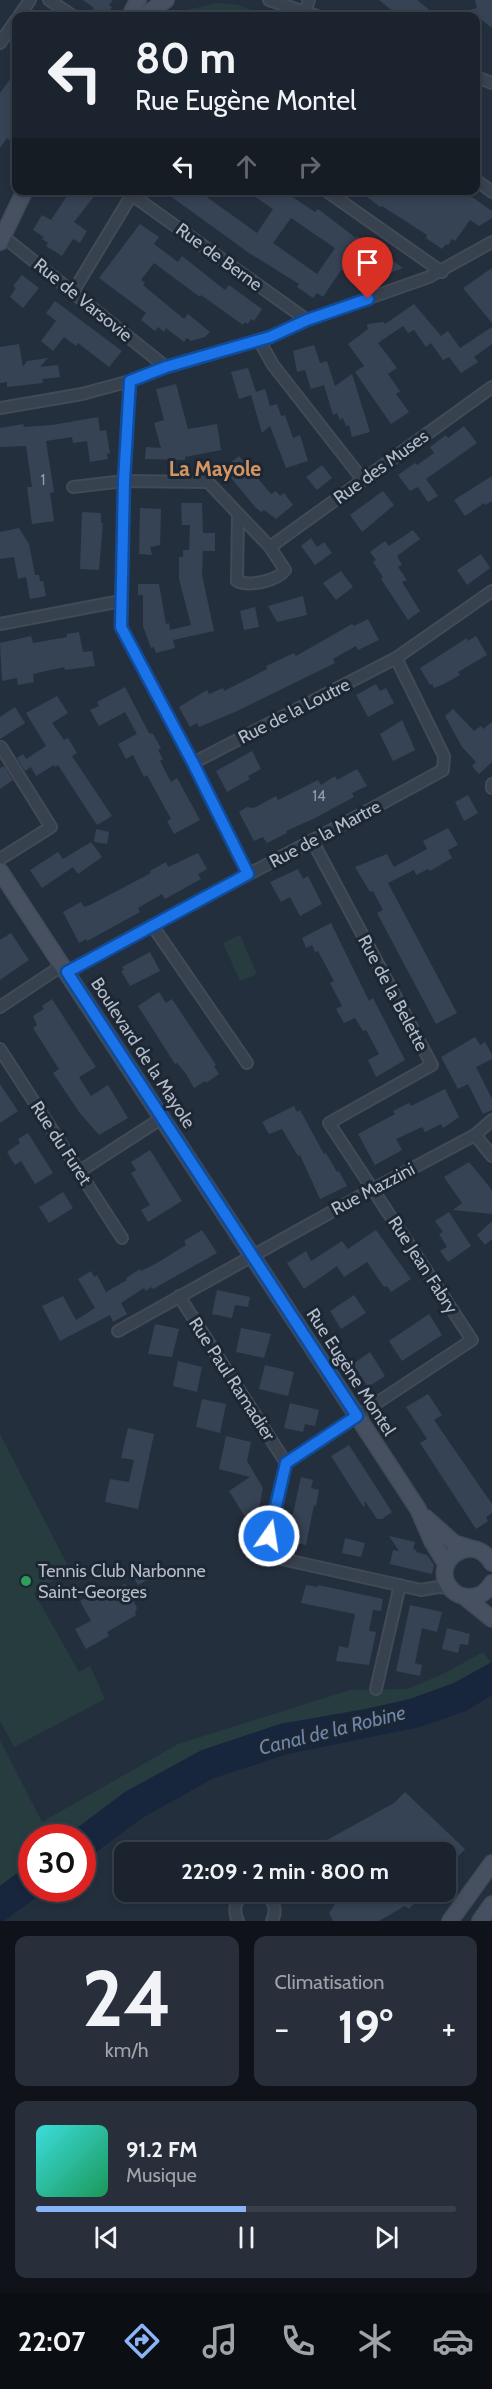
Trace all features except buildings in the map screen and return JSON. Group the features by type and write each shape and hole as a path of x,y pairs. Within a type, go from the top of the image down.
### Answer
{"main road":[{"path":"150,12 166,0"},
{"path":"1,237 22,195"},
{"name":"Boulevard de la Mayole","path":"0,871 253,1256"},
{"name":"Rue Eugène Montel","path":"253,1256 417,1509 446,1564"},
{"name":"Rue Eugène Montel","path":"417,1509 441,1534 454,1543 484,1551"},
{"path":"484,1551 454,1554 446,1564 446,1580 457,1594 466,1598 492,1619"},
{"path":"466,1598 479,1596 492,1587"},
{"path":"450,1921 492,1863"},
{"path":"480,1921 492,1904"}],"street":[{"path":"49,0 67,12"},
{"path":"269,0 305,12 309,0"},
{"path":"0,43 12,26"},
{"path":"73,291 132,195"},
{"name":"Rue de Berne","path":"136,195 307,320"},
{"path":"333,195 442,272"},
{"name":"Rue de Varsovie","path":"1,237 73,291 166,367"},
{"path":"0,408 82,394 259,340 307,320 442,272 492,242"},
{"path":"259,340 273,365 363,480"},
{"path":"130,381 124,481 121,627 193,763 248,874"},
{"name":"Rue des Muses","path":"270,547 492,387"},
{"path":"73,487 124,481 208,482 270,547 285,570 280,576 245,585 237,581 238,515"},
{"name":"Rue de la Loutre","path":"193,763 396,658 492,591"},
{"path":"0,624 121,602"},
{"name":"Rue de la Martre","path":"0,1007 65,969 313,842 443,770 444,756 396,658"},
{"path":"0,860 51,827 1,747"},
{"name":"Rue de la Belette","path":"313,842 432,1065 329,1123 373,1189"},
{"path":"152,925 247,1063"},
{"name":"Rue du Furet","path":"0,1049 122,1238"},
{"path":"80,1171 162,1118"},
{"name":"Rue Mazzini","path":"118,1331 475,1135 492,1120"},
{"path":"475,1135 492,1156"},
{"name":"Rue Jean Fabry","path":"357,1416 472,1340 373,1189"},
{"name":"Rue Paul Ramadier","path":"179,1296 286,1463"},
{"path":"357,1416 286,1463 269,1536 272,1551 282,1559 424,1590 438,1587 450,1588"},
{"path":"376,1689 400,1585"},
{"path":"237,1902 235,1910 238,1921"},
{"path":"273,1902 273,1919 285,1921"}],"green space":[{"path":"217,3 237,5 258,12 178,12"},
{"path":"240,935 257,974 240,981 223,943"},
{"name":"Tennis Club Narbonne Saint-Georges","path":"0,1434 70,1570 34,1593 79,1672 90,1666 105,1699 14,1747 0,1721"},
{"path":"483,1652 491,1663 454,1683 410,1699 280,1724 202,1750 125,1792 82,1824 18,1824 18,1873 0,1886 0,1740 42,1822 178,1744 350,1690 407,1689 445,1673"}],"water":[{"name":"Canal de la Robine","path":"492,1662 492,1695 466,1711 420,1727 288,1754 214,1778 142,1818 96,1852 96,1824 82,1824 125,1792 202,1750 280,1724 410,1699 454,1683"},
{"path":"18,1873 18,1902 30,1902 4,1921 0,1921 0,1886"}],"place":[{"name":"Tennis Club Narbonne Saint-Georges","path":"26,1581"}],"district":[{"name":"La Mayole","path":"215,469"}],"route":[{"path":"269,1536 286,1463 357,1416 67,972 248,874 193,763 121,627 124,481 130,381 166,367 270,337 307,320 368,299"}]}
